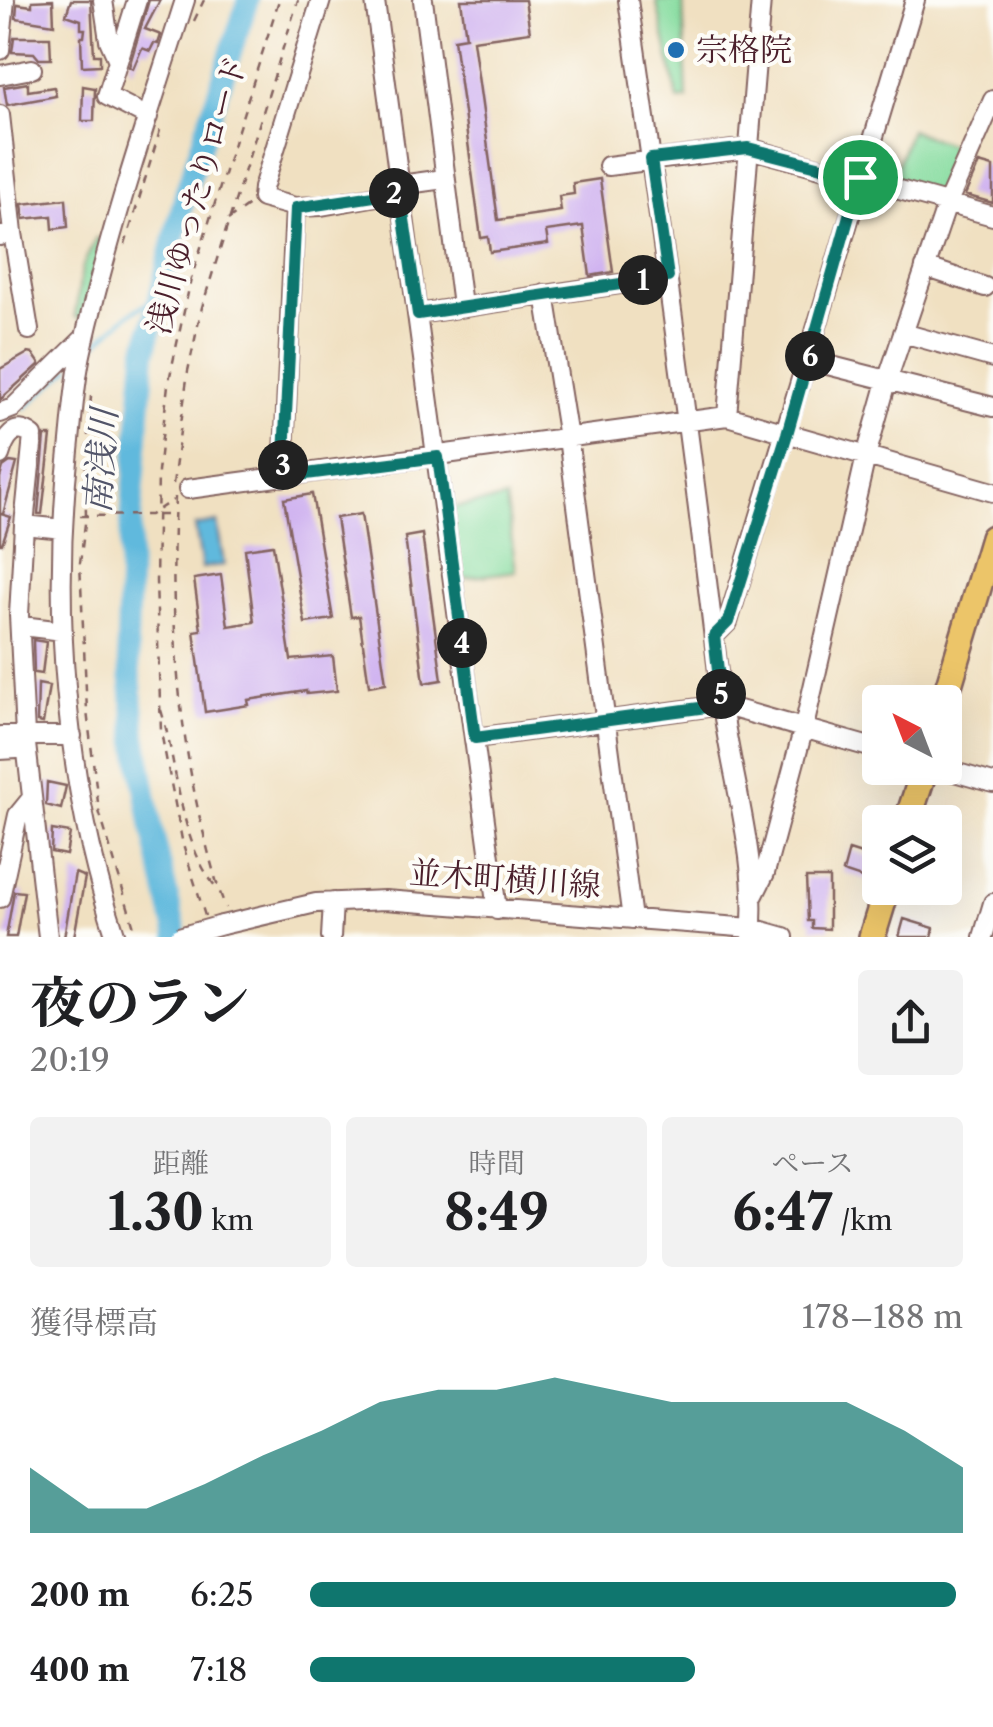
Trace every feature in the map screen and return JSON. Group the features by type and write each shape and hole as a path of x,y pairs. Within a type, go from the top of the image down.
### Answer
{"highway":[{"path":"949,685 993,538"},
{"path":"872,937 882,905"}],"street":[{"path":"103,0 109,40 117,58"},
{"path":"137,0 107,96 148,116"},
{"path":"116,937 94,860 72,736 62,631 63,529 78,368 112,230 185,0"},
{"path":"320,0 262,198 296,208 444,179"},
{"path":"386,0 374,1 497,910"},
{"path":"422,0 462,306"},
{"path":"628,0 668,277 722,705 754,895 751,932"},
{"path":"727,416 760,0"},
{"path":"714,636 728,622 916,0"},
{"path":"0,50 3,2"},
{"path":"0,75 32,69"},
{"path":"754,895 766,873 804,727 866,456 888,378 924,267 993,100"},
{"path":"0,115 6,235 30,330"},
{"path":"608,166 748,148 993,216"},
{"path":"283,477 296,208"},
{"path":"924,267 984,287"},
{"path":"418,314 668,277"},
{"path":"546,294 632,919"},
{"path":"903,333 993,358"},
{"path":"0,413 13,408 84,342"},
{"path":"808,360 993,407"},
{"path":"182,494 727,416 993,492"},
{"path":"0,455 5,436 12,431 26,430 33,436 24,526 21,621 25,738 48,937"},
{"path":"24,526 63,529"},
{"path":"0,569 21,574"},
{"path":"0,618 62,631"},
{"path":"475,738 722,705 862,745"},
{"path":"0,736 72,736"},
{"path":"0,750 17,750 25,738"},
{"path":"962,774 993,782"},
{"path":"0,898 18,816 31,798"},
{"name":"並木町横川線","path":"179,937 291,908 384,900 632,919 784,937"},
{"path":"331,937 334,902"},
{"path":"983,937 993,903"},
{"path":"222,924 246,929 248,937"}],"path":[{"name":"浅川ゆったりロード","path":"222,924 182,845 161,732 156,513 164,419 184,308 279,0"},
{"path":"182,494 173,487 188,371 202,307 296,2"},
{"path":"226,221 262,198"},
{"path":"90,388 86,516 80,564 87,711 100,811 137,937"},
{"path":"156,513 182,494"},
{"path":"182,494 174,515 176,650 184,738 222,924"},
{"path":"86,516 174,515"},
{"path":"160,704 193,844 203,870 218,890"}],"green space":[{"name":"宗格院","path":"656,0 683,0 687,99 678,100"},
{"path":"910,130 965,150 944,199 874,177 868,168 871,158 897,166"},
{"path":"96,238 103,240 82,320 75,316 82,268"},
{"path":"506,499 516,571 458,579 448,508"}],"water":[{"path":"217,522 224,565 202,568 195,526"}],"building":[{"path":"53,0 54,24 16,18 17,4 32,6 32,1"},
{"path":"71,0 91,0 94,55 100,55 100,65 82,66 81,37 85,29 81,29 81,20 66,15"},
{"path":"149,0 160,0 145,29 161,35 150,51 142,48 133,69 129,67"},
{"path":"461,0 525,0 530,32 473,40 498,220 561,211 559,196 574,194 573,183 600,179 613,272 590,276 583,226 546,231 548,244 490,252 488,237 481,238 454,39 466,37"},
{"path":"14,37 50,37 51,59 12,52"},
{"path":"28,83 28,91 54,87 56,96 7,105 4,87"},
{"path":"83,86 95,88 94,121 82,121"},
{"path":"979,163 993,167 993,203 965,195"},
{"path":"66,199 68,227 53,229 52,216 24,219 22,204"},
{"path":"28,353 40,364 0,400 0,369"},
{"path":"45,436 51,436 42,514 38,514"},
{"path":"17,463 1,514 11,517 0,544 0,478 3,467"},
{"path":"312,494 333,619 305,623 284,499"},
{"path":"361,514 386,683 369,686 359,616 351,617 336,518"},
{"path":"422,534 442,680 424,683 405,537"},
{"path":"273,545 291,660 333,656 337,691 306,691 248,700 249,705 205,712 194,631 201,630 194,579 221,575 228,626 254,622 245,549"},
{"path":"33,640 46,642 42,674 34,673"},
{"path":"38,684 49,686 43,723 37,722"},
{"path":"47,782 66,786 61,809 46,805"},
{"path":"52,830 70,833 66,855 51,852"},
{"path":"849,850 862,854 862,878 843,872"},
{"path":"75,873 85,877 74,937 64,937"},
{"path":"806,878 829,878 829,929 812,928 812,921 808,921"},
{"path":"14,891 24,892 16,937 6,937"},
{"path":"904,919 934,928 932,937 899,937"}],"waterway":[{"name":"南浅川","path":"177,937 136,736 127,642 131,518 145,353 186,191 248,0"},
{"path":"88,351 129,314 159,296"},
{"path":"25,408 70,368"}],"place":[{"name":"宗格院","path":"676,50"}],"route":[{"path":"748,148 860,177 787,434 728,622 714,636 722,705 475,738 438,457 283,477 296,208 400,192 418,314 668,277 651,159 748,148"}]}
